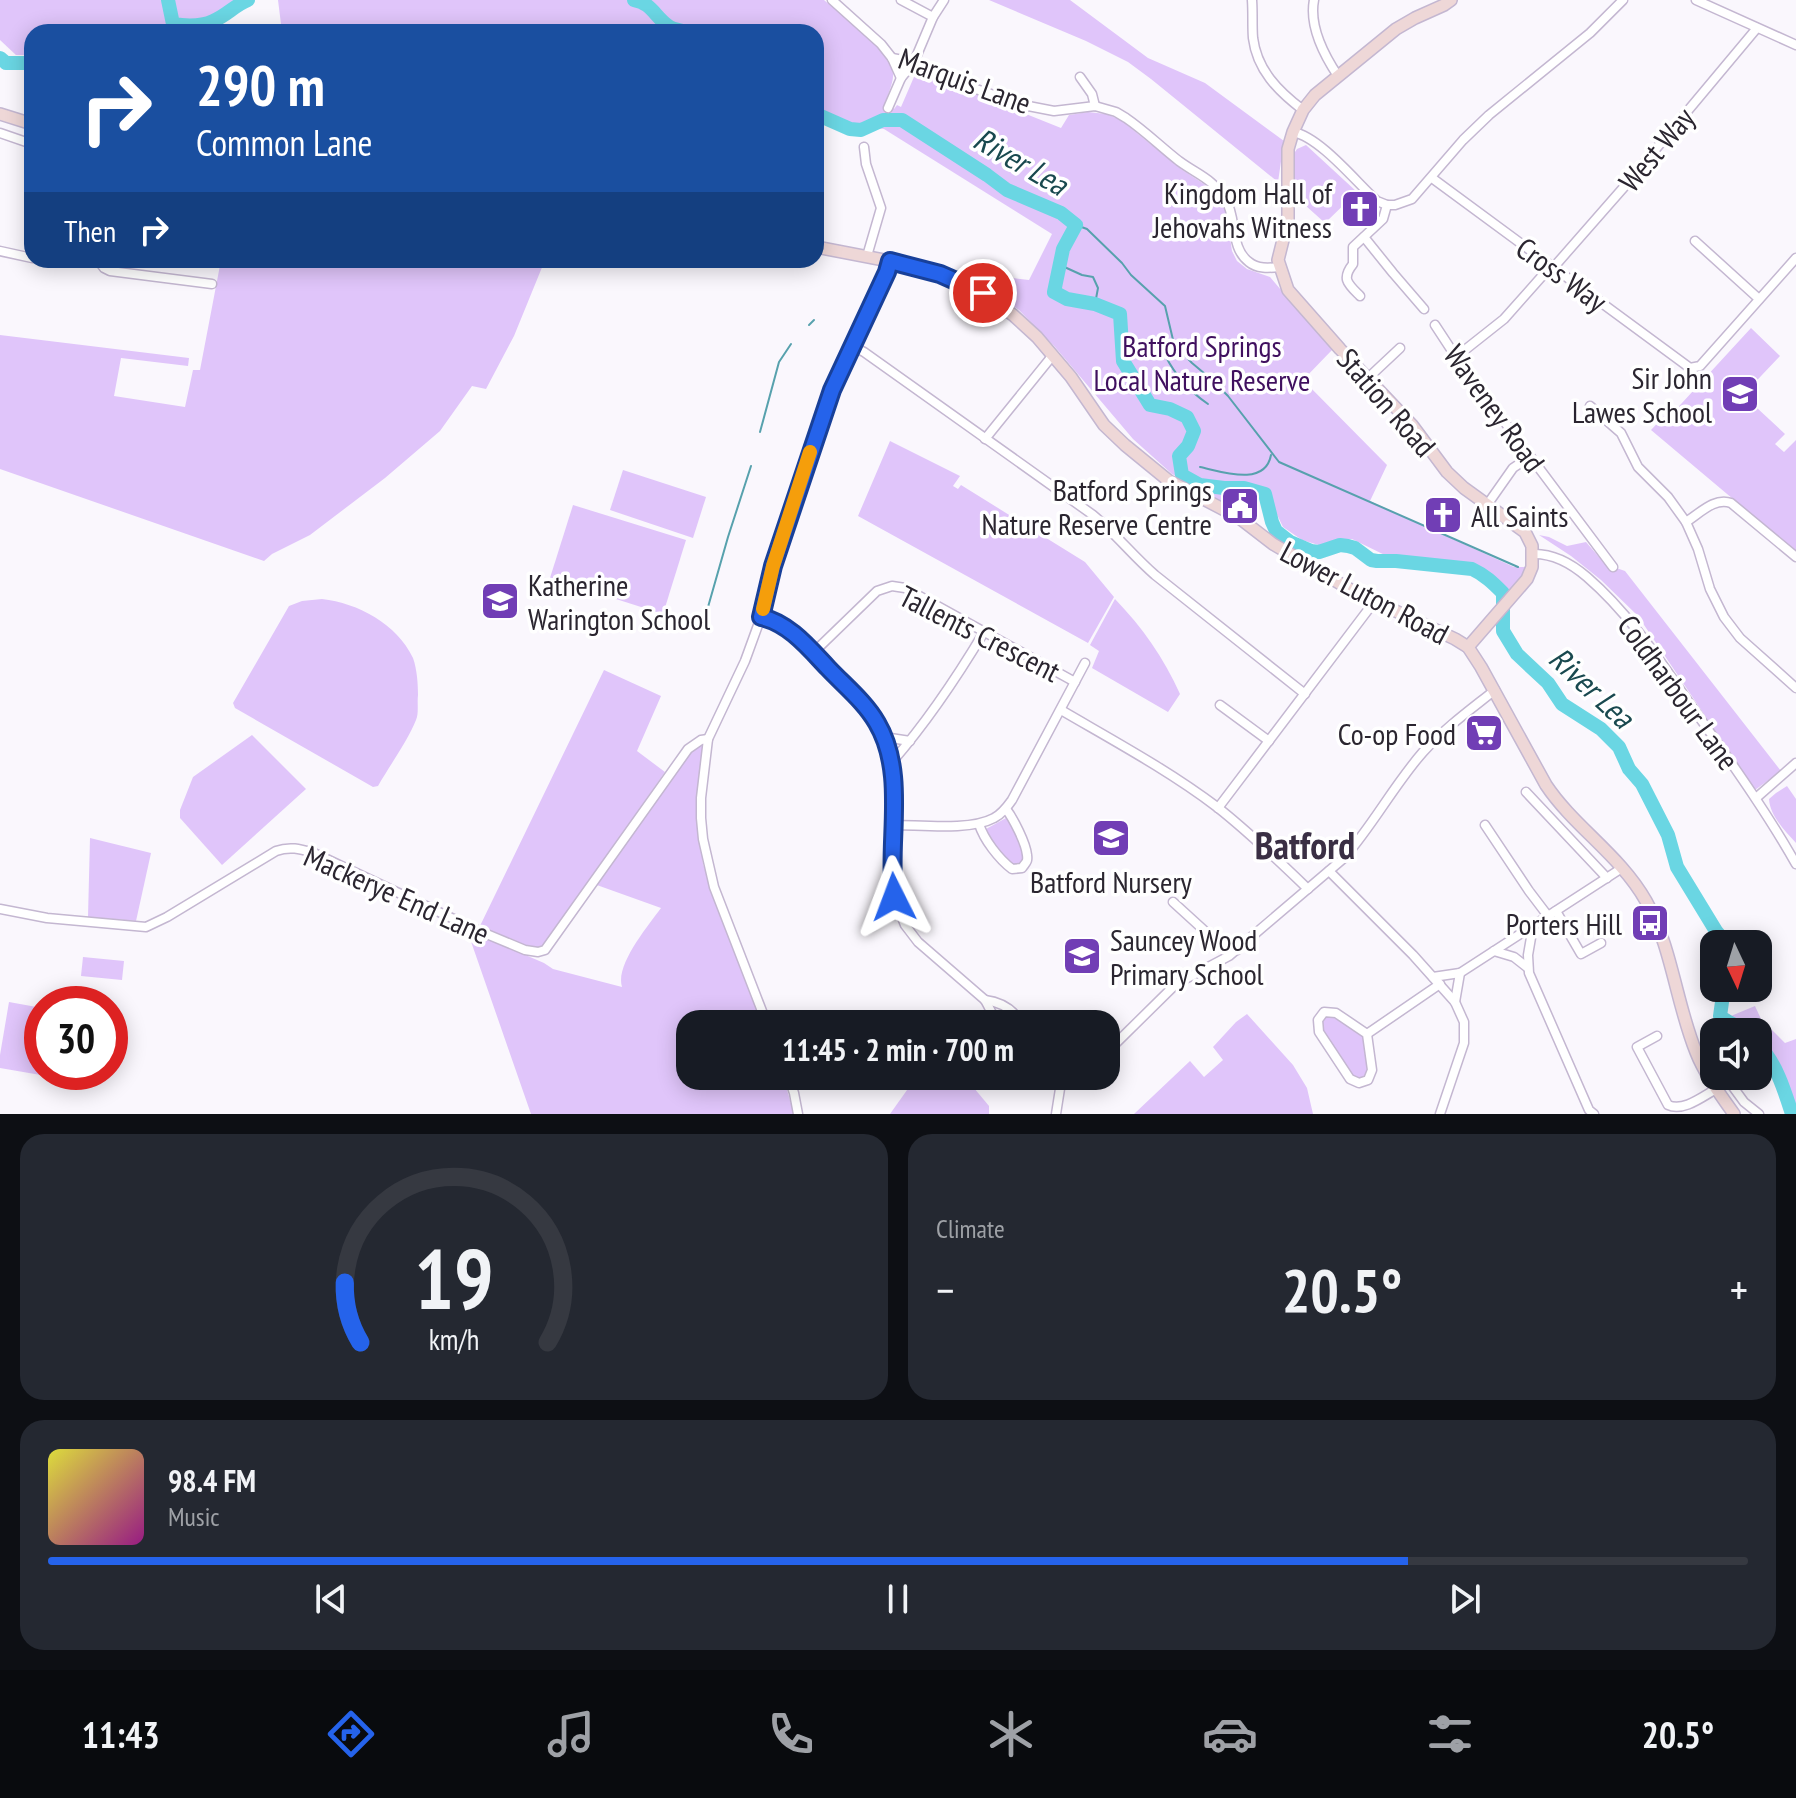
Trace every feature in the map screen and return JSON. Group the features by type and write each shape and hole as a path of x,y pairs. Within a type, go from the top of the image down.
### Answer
{"main road":[{"path":"1279,267 1278,253 1288,220 1288,149 1303,110 1315,95 1396,29 1451,0"},
{"path":"0,114 24,122"},
{"name":"Lower Luton Road","path":"824,248 940,274 983,293 1013,315 1053,355 1104,425 1169,481 1238,517 1285,551 1374,602 1468,647 1554,798 1606,848 1645,900 1661,935 1700,1061"},
{"name":"Station Road","path":"1279,267 1288,290 1412,425 1447,472 1525,532 1532,546 1532,554"},
{"path":"1468,647 1527,579 1532,567 1532,554"},
{"name":"Lower Luton Road","path":"1717,1090 1734,1114"}],"street":[{"name":"Marquis Lane","path":"832,0 881,44 892,58 914,62 1023,105 1054,111 1095,106"},
{"path":"901,0 933,17"},
{"path":"888,108 944,0"},
{"path":"1252,0 1254,41 1263,69 1280,92 1303,110"},
{"path":"1314,0 1312,11 1316,29 1329,63 1338,76"},
{"path":"1293,132 1305,135 1317,144 1377,201 1387,205 1401,204 1412,199 1489,115 1590,33 1623,0"},
{"path":"1696,0 1796,45"},
{"name":"West Way","path":"1456,357 1504,319 1552,267 1624,187 1757,28"},
{"path":"892,58 901,78"},
{"path":"1080,77 1092,94 1095,106 1126,118 1186,166 1204,175 1227,202 1242,255 1250,263 1279,267"},
{"path":"0,133 24,141"},
{"path":"864,147 866,164 881,208 867,256"},
{"name":"Cross Way","path":"1432,178 1693,369 1700,366 1759,299"},
{"path":"1360,296 1346,277 1353,264 1353,247 1383,219 1387,205"},
{"path":"1364,237 1424,309"},
{"path":"1695,241 1759,299 1796,258"},
{"path":"0,251 24,256"},
{"path":"762,1010 709,871 703,839 701,798 708,739 745,661 761,617 773,566 832,390 890,261"},
{"path":"104,268 212,284"},
{"name":"Waveney Road","path":"1435,325 1613,567"},
{"path":"852,346 1113,532 1134,557 1155,575 1305,694"},
{"path":"1368,378 1400,348"},
{"path":"985,439 1053,355"},
{"path":"1590,406 1621,433 1638,467 1668,497 1686,522 1710,589 1724,617 1740,638 1796,688"},
{"path":"1487,505 1519,464"},
{"path":"1686,522 1716,503 1726,501 1796,557"},
{"name":"Coldharbour Lane","path":"1532,554 1552,556 1573,566 1626,616 1756,798 1796,864"},
{"name":"Tallents Crescent","path":"814,652 877,591 892,586 905,588 1075,682"},
{"path":"1218,808 1374,602"},
{"path":"761,617 783,625 814,652 869,711 884,737 892,762 892,886 905,925 918,942 985,1000 990,1010"},
{"path":"892,762 910,741 984,632"},
{"path":"893,825 979,824 993,819 1006,809 1085,663"},
{"path":"1120,1039 1176,984 1237,950 1329,871 1357,843 1422,754 1454,722 1495,690"},
{"path":"1220,705 1269,741"},
{"path":"1061,710 1218,808 1308,889"},
{"path":"884,737 910,741"},
{"name":"Mackerye End Lane","path":"0,909 47,918 146,927 286,847 314,853 477,930 525,950 538,952 545,950 688,749 708,739"},
{"path":"1756,798 1796,763"},
{"path":"1526,792 1607,878"},
{"path":"979,824 983,835 1007,865 1022,868 1027,860 1027,851 1006,809"},
{"path":"1485,825 1529,891 1552,914 1581,954 1601,943"},
{"path":"1367,1034 1436,981 1460,973 1622,868"},
{"path":"1329,871 1386,926 1455,1002 1464,1022 1464,1043 1440,1114"},
{"path":"1173,902 1207,933 1237,950"},
{"path":"1533,926 1528,968 1531,980 1591,1113"},
{"path":"1494,951 1514,957 1528,968"},
{"path":"1455,1002 1460,973"},
{"path":"985,1000 1010,1010"},
{"path":"1324,1012 1331,1012 1367,1034 1372,1074 1366,1082 1356,1082 1350,1079 1319,1032 1317,1024 1324,1012"},
{"path":"1657,1036 1637,1047 1668,1105 1681,1108 1714,1090"},
{"path":"793,1090 798,1114"},
{"path":"1056,1114 1060,1090"},
{"path":"1735,1090 1759,1114"}],"green space":[{"path":"0,0 237,0 217,17 199,24 24,24 24,55 16,55 0,40"},
{"name":"Batford Springs Local Nature Reserve","path":"278,0 824,0 864,34 890,64 893,77 885,103 894,109 897,105 901,107 917,70 1061,128 1069,115 1088,112 1121,120 1181,169 1210,188 1226,211 1232,251 1237,261 1247,269 1270,277 1332,350 1303,380 1387,465 1370,501 1514,567 1525,567 1522,578 1507,595 1489,575 1471,566 1454,567 1393,559 1352,539 1335,540 1322,546 1302,540 1283,527 1269,498 1244,485 1231,507 1172,474 1133,439 1055,347 1019,310 1000,297 1013,278 1029,280 1052,234 884,129 850,129 824,118 824,24 281,24"},
{"path":"989,0 1070,0 1148,58 1205,83 1284,141 1278,182 1128,62"},
{"path":"1306,145 1357,192 1325,223 1293,197 1293,155"},
{"path":"219,268 542,268 514,336 486,389 472,386 440,431 385,478 310,535 264,561 0,469 0,335 189,358 188,366 121,358 114,396 185,407 193,370 200,370"},
{"name":"Sir John Lawes School","path":"1751,328 1780,356 1743,395 1785,434 1775,444 1784,452 1796,440 1796,552 1651,430 1667,413 1670,416"},
{"path":"890,441 960,476 953,486 958,489 961,485 1085,562 1114,597 1088,643 858,516"},
{"path":"623,470 706,497 693,538 610,510"},
{"path":"573,505 686,540 663,614 550,578"},
{"path":"1539,535 1567,546 1586,542 1605,564 1625,571 1781,771 1755,790 1638,616 1601,580"},
{"path":"322,599 349,605 375,617 397,635 413,658 418,686 417,717 378,786 373,787 235,708 233,703 289,606"},
{"path":"1115,599 1152,644 1180,694 1168,712 1092,668 1099,651 1090,645"},
{"path":"604,670 661,696 637,751 665,772 545,946 532,948 479,928"},
{"path":"252,735 306,789 222,865 180,818 180,810 193,777"},
{"path":"700,744 705,748 698,810 703,864 758,1010 676,1010 676,1090 787,1090 794,1114 531,1114 467,930 553,969 622,987 623,968 628,957 661,908 594,884 692,749"},
{"path":"1787,786 1796,799 1796,843 1775,817 1769,799"},
{"path":"1006,818 1024,855 1021,864 1014,867 987,836 986,829"},
{"path":"90,838 151,853 136,921 88,917"},
{"path":"83,957 124,961 122,980 81,976"},
{"path":"9,1002 24,1005 24,1072 0,1068"},
{"path":"1755,1006 1761,1018 1726,1018"},
{"path":"1247,1014 1293,1065 1307,1088 1313,1114 1134,1114 1190,1061 1204,1077 1223,1060 1213,1047"},
{"path":"1326,1016 1336,1017 1363,1035 1368,1075 1360,1080 1350,1075 1321,1031 1320,1023"},
{"path":"1772,1030 1785,1043 1796,1039 1796,1114 1772,1054"},
{"path":"907,1090 976,1090 989,1106 989,1114 890,1114"}],"waterway":[{"name":"River Lea","path":"168,0 173,24"},
{"name":"River Lea","path":"203,24 248,0"},
{"name":"River Lea","path":"634,0 648,7 666,24"},
{"path":"0,58 6,63 24,63"},
{"name":"River Lea","path":"824,118 850,129 861,130 883,120 902,120 1007,190 1061,213 1076,225 1063,249 1054,292 1067,299 1095,304 1120,314 1123,361 1150,405 1187,417 1194,431 1188,446 1179,456 1182,475 1200,485 1244,488 1265,494 1276,531 1290,542 1311,551 1319,552 1340,545 1355,548 1371,560 1472,569 1503,593 1503,631 1517,654 1548,683 1562,704 1601,729 1619,747 1668,835 1677,867 1715,930"},
{"path":"1076,225 1087,229 1165,306 1174,344 1228,396 1279,462 1518,567"},
{"path":"1060,265 1093,277 1098,288 1095,304"},
{"path":"809,325 814,320"},
{"path":"760,432 779,362 791,344"},
{"path":"1173,346 1165,355 1169,362 1189,388 1208,404"},
{"path":"1200,467 1231,474 1252,474 1261,471 1271,455"},
{"path":"707,619 728,537 751,466"},
{"name":"River Lea","path":"1722,1002 1720,1016 1723,1018"},
{"name":"River Lea","path":"1772,1063 1792,1114"}],"slow traffic":[{"path":"763,609 773,566 810,452"}],"place":[{"name":"Kingdom Hall of Jehovahs Witness","path":"1360,209"},
{"name":"Sir John Lawes School","path":"1740,394"},
{"name":"Batford Springs Nature Reserve Centre","path":"1240,506"},
{"name":"All Saints","path":"1443,515"},
{"name":"Katherine Warington School","path":"500,601"},
{"name":"Co-op Food","path":"1484,733"},
{"name":"Batford Nursery","path":"1111,838"},
{"name":"Porters Hill","path":"1650,923"},
{"name":"Sauncey Wood Primary School","path":"1082,956"}],"district":[{"name":"Batford","path":"1305,844"}],"route":[{"path":"894,897 891,876 892,762 878,724 814,652 783,625 761,617 773,566 823,412 890,261 940,274 983,293"}]}
